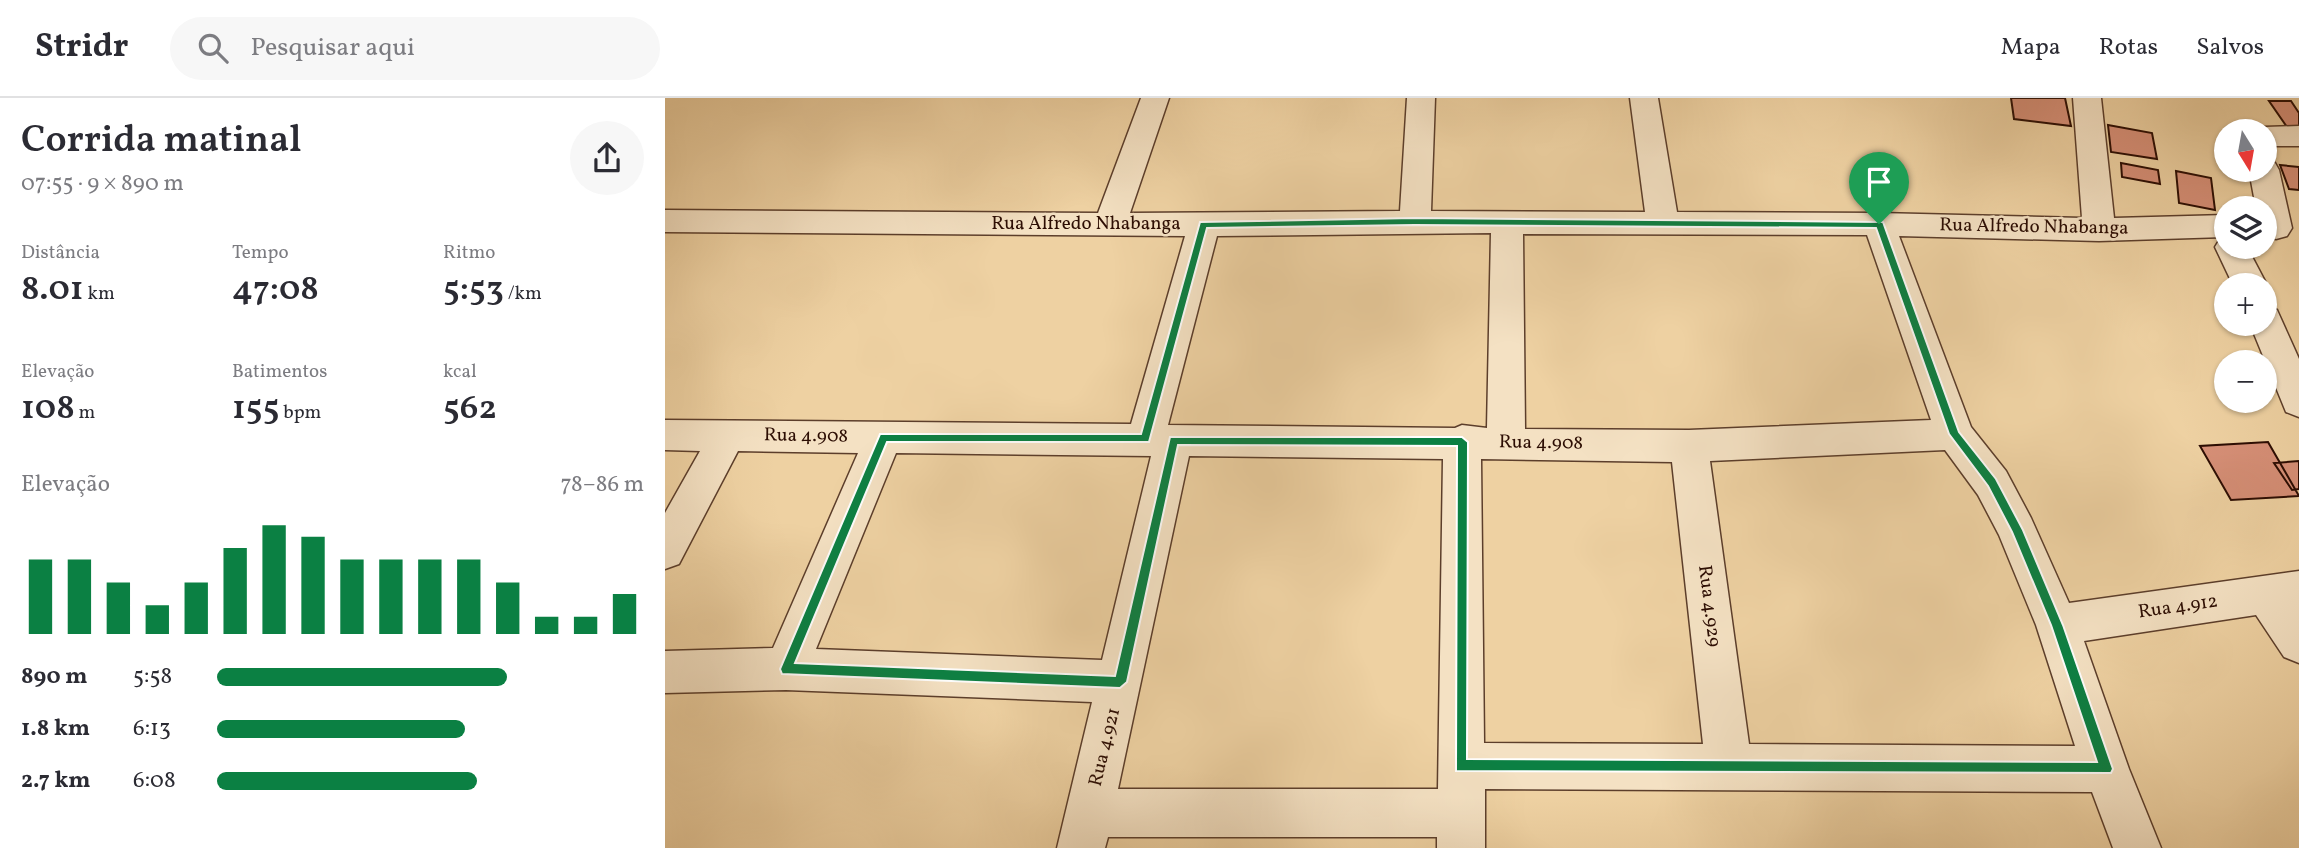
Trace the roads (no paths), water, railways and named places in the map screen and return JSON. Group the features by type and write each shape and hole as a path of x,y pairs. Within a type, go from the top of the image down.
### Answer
{"street":[{"path":"1110,224 1154,98"},
{"path":"1415,222 1421,98"},
{"path":"1644,98 1663,225"},
{"path":"2087,98 2099,230"},
{"path":"2277,136 2299,136"},
{"path":"2267,182 2280,229"},
{"name":"Rua Alfredo Nhabanga","path":"665,220 1203,225 1415,222 1879,224 2099,230 2214,226"},
{"path":"1506,442 1507,223"},
{"path":"1879,224 1955,434 1992,483 2017,530 2057,625 2106,769 2137,848"},
{"name":"Rua 4.921","path":"1085,831 1120,682 1160,439 1203,225"},
{"path":"2272,336 2299,402"},
{"name":"Rua 4.908","path":"665,435 1689,446 1955,434"},
{"path":"665,551 728,436"},
{"path":"786,669 884,437"},
{"path":"1085,831 1461,830 1462,442"},
{"name":"Rua 4.929","path":"1689,446 1729,766"},
{"path":"2282,593 2299,643"},
{"name":"Rua 4.912","path":"2057,625 2282,593"},
{"path":"665,672 786,669 1120,682"},
{"path":"1461,766 2106,769"}]}
